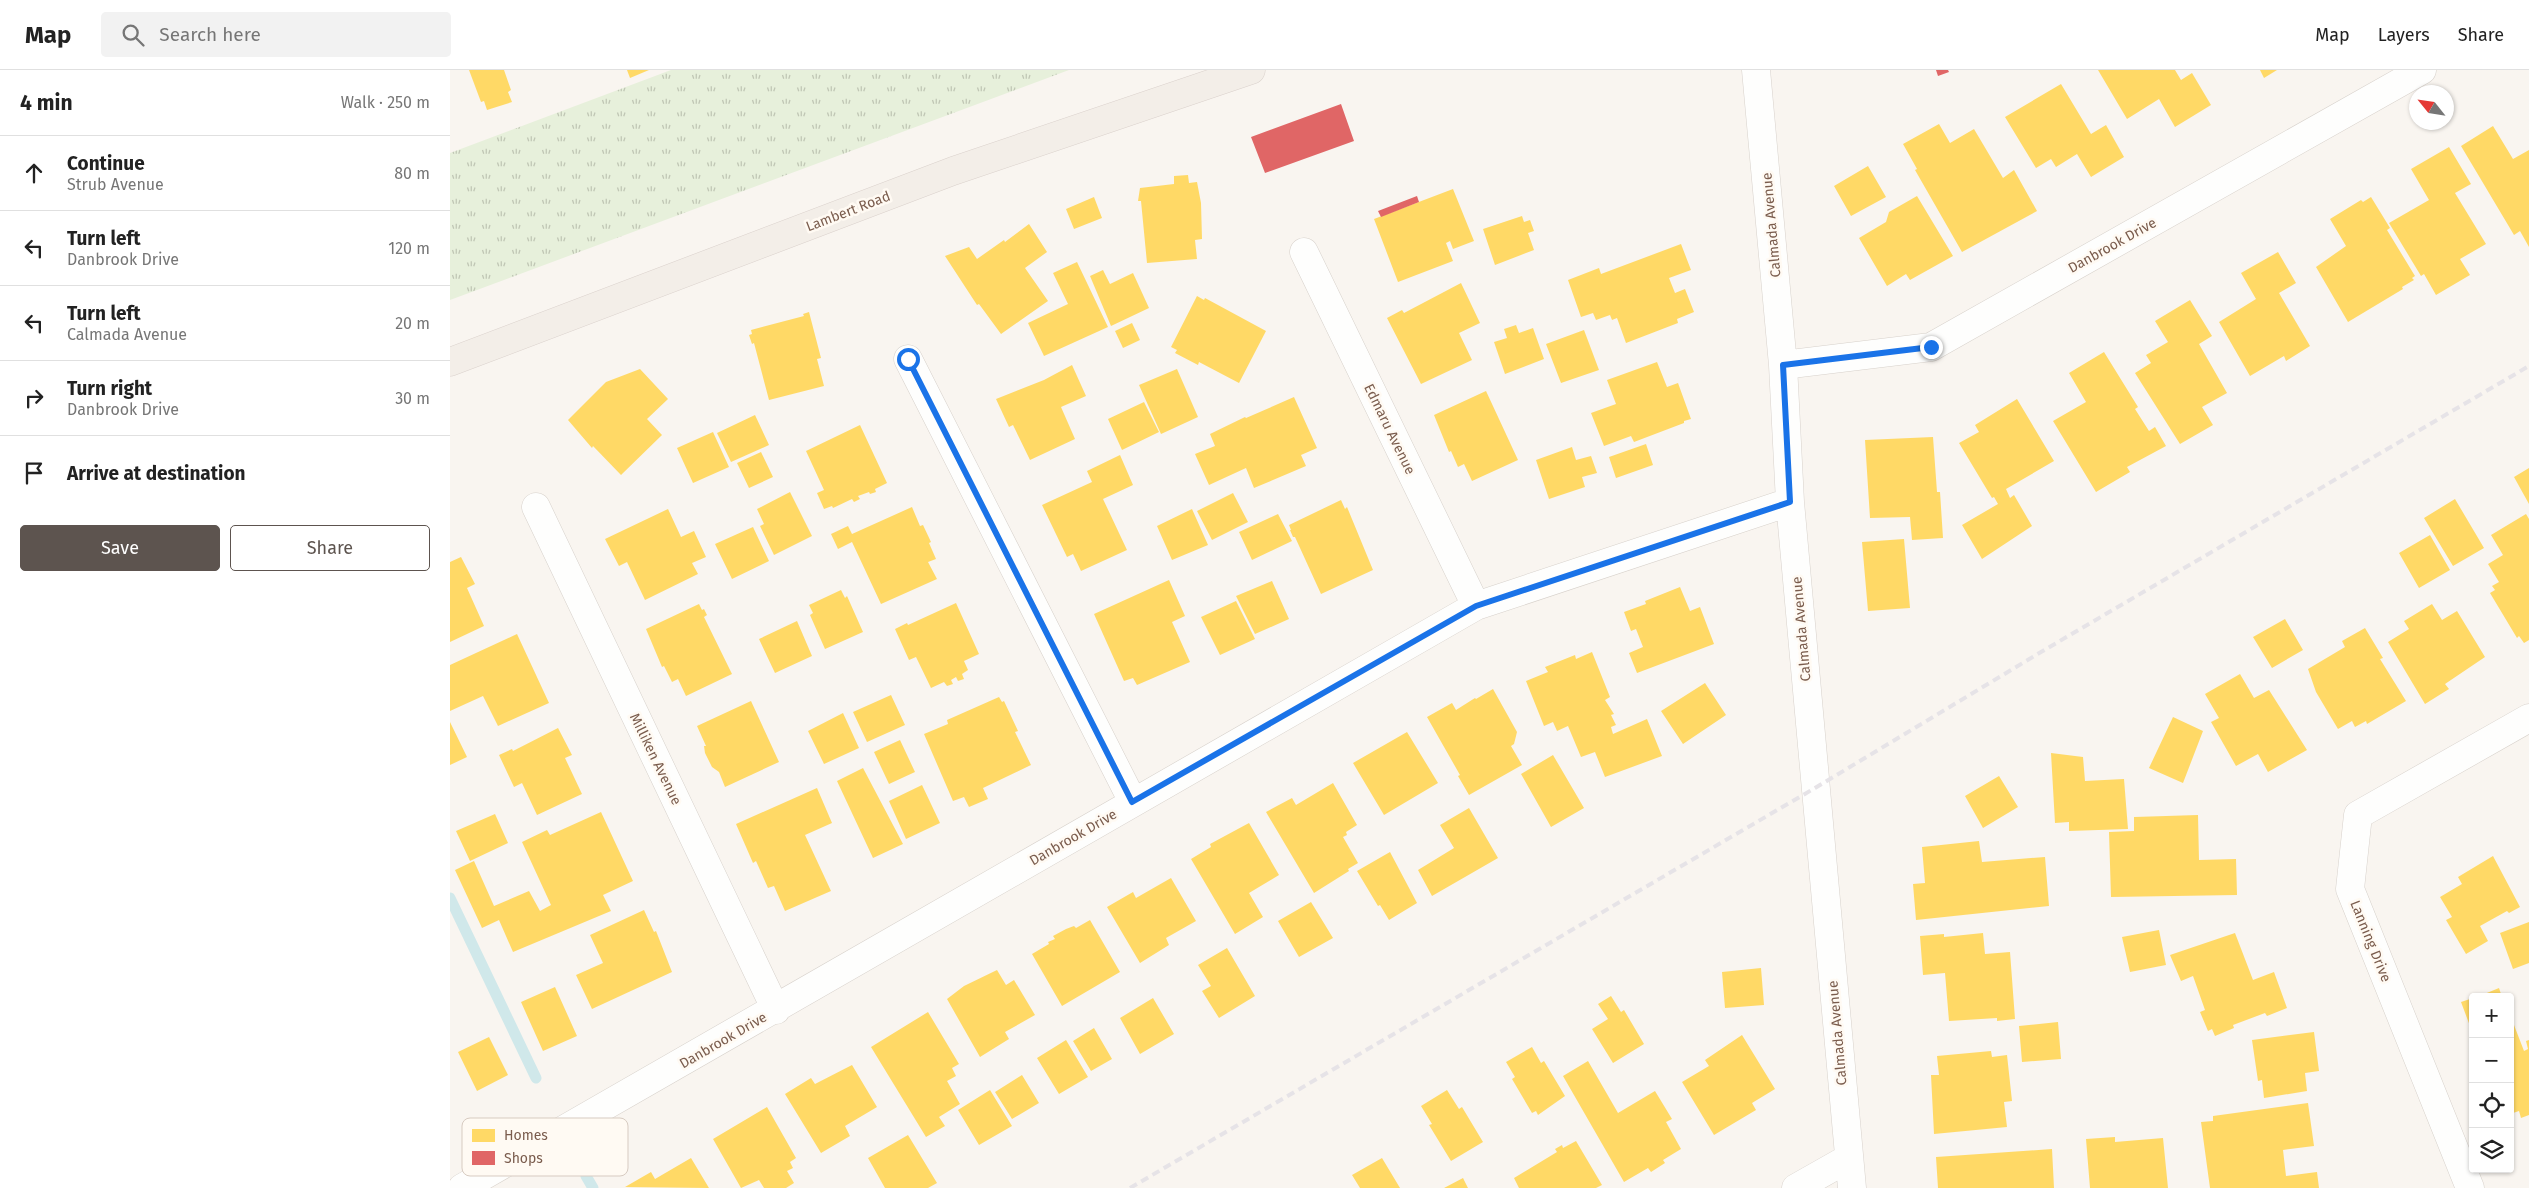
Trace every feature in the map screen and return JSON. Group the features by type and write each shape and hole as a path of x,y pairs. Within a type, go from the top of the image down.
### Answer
{"main road":[{"name":"Lambert Road","path":"450,362 953,171 1251,70"}],"street":[{"name":"Calmada Avenue","path":"1756,70 1783,365 1790,502 1852,1188"},
{"name":"Danbrook Drive","path":"1783,365 1931,347 2422,70"},
{"name":"Edmaru Avenue","path":"1304,252 1476,606"},
{"path":"908,359 1132,802"},
{"name":"Danbrook Drive","path":"585,1118 776,1010 1132,802 1476,606 1790,502"},
{"name":"Milliken Avenue","path":"536,507 776,1010"},
{"name":"Lanning Drive","path":"2470,1188 2350,888 2358,815 2529,718"},
{"path":"1796,1188 1849,1158"},
{"name":"Danbrook Drive","path":"462,1188 483,1176"}],"green space":[{"path":"671,70 1069,70 450,300 450,153"}],"building: Homes":[{"path":"469,70 504,70 511,90 508,92 512,102 487,110 484,101 481,102"},
{"path":"627,70 649,70 630,78"},
{"path":"2098,70 2175,70 2181,80 2192,73 2211,105 2175,127 2159,99 2127,119"},
{"path":"2260,70 2277,70 2264,78"},
{"path":"2061,84 2091,134 2106,125 2124,157 2091,177 2077,154 2056,167 2051,159 2036,168 2005,117"},
{"path":"1939,124 1950,143 1974,129 2003,178 2014,170 2037,211 1962,252 1915,170 1917,169 1903,144"},
{"path":"2493,126 2513,159 2529,150 2529,247 2520,231 2514,235 2461,146"},
{"path":"2449,147 2471,184 2455,193 2486,244 2460,259 2470,275 2436,295 2424,274 2421,276 2389,223 2429,200 2411,169"},
{"path":"1868,166 1886,197 1851,216 1834,186"},
{"path":"1188,175 1189,183 1197,182 1201,203 1202,239 1195,240 1197,259 1147,263 1141,201 1138,201 1140,188 1174,184 1174,176"},
{"path":"1453,189 1474,241 1453,249 1450,241 1446,243 1453,261 1398,282 1374,219"},
{"path":"1917,196 1953,256 1910,280 1906,274 1887,286 1859,238 1886,222 1889,212"},
{"path":"1094,197 1102,218 1074,229 1066,209"},
{"path":"2371,197 2390,228 2387,230 2415,276 2412,278 2414,280 2402,287 2403,289 2348,322 2316,267 2346,246 2330,219 2361,200 2363,202"},
{"path":"1522,216 1524,222 1530,220 1534,231 1528,233 1534,250 1495,265 1483,229"},
{"path":"1029,224 1047,252 1025,268 1048,301 1001,334 979,304 977,305 945,256 969,247 977,259 1004,240 1005,242"},
{"path":"1681,244 1691,270 1669,278 1675,293 1685,289 1694,312 1677,319 1678,323 1626,343 1617,318 1612,320 1610,315 1596,320 1593,313 1581,317 1568,280 1599,268 1601,274"},
{"path":"2278,252 2296,283 2279,293 2310,346 2286,361 2284,356 2250,376 2219,322 2256,299 2241,273"},
{"path":"1077,262 1108,327 1044,356 1028,323 1068,304 1053,273"},
{"path":"1103,270 1110,284 1133,273 1149,308 1111,326 1090,276"},
{"path":"1461,283 1480,323 1459,333 1472,360 1421,384 1387,318 1402,310 1404,313"},
{"path":"1197,296 1204,300 1205,298 1266,331 1239,383 1199,362 1198,365 1175,353 1177,350 1171,347"},
{"path":"2190,300 2212,336 2199,344 2227,393 2202,407 2213,425 2180,444 2135,373 2151,363 2146,355 2168,342 2155,321"},
{"path":"809,312 821,358 817,359 824,386 769,400 754,343 752,344 749,335 752,334 751,330 804,316 803,314"},
{"path":"1132,323 1140,340 1123,348 1115,331"},
{"path":"1516,325 1519,333 1533,328 1544,359 1505,374 1494,342 1507,338 1504,329"},
{"path":"1584,330 1599,370 1561,383 1546,344"},
{"path":"2104,352 2138,407 2135,409 2149,431 2155,427 2166,446 2127,467 2130,472 2096,492 2053,421 2086,402 2069,373"},
{"path":"1657,362 1667,387 1678,383 1691,419 1634,442 1631,436 1604,446 1591,413 1616,404 1607,380"},
{"path":"1072,365 1086,396 1061,407 1075,439 1030,460 1013,425 1009,427 996,399 1044,380"},
{"path":"640,369 668,399 647,419 662,435 621,475 593,446 592,448 568,420 606,382"},
{"path":"1177,369 1198,417 1161,434 1139,385"},
{"path":"1486,391 1518,460 1472,481 1464,464 1458,467 1451,451 1449,452 1434,415"},
{"path":"1294,397 1317,448 1301,455 1306,466 1254,488 1246,468 1209,485 1195,454 1215,446 1210,434"},
{"path":"2017,399 2054,461 2006,489 2010,498 2014,495 2032,526 1982,559 1962,525 1998,504 1994,497 1992,498 1959,443 1979,432 1975,425"},
{"path":"1144,402 1159,432 1122,450 1108,419"},
{"path":"755,415 769,445 731,462 717,433"},
{"path":"860,425 887,483 875,489 876,492 870,494 869,492 858,496 860,499 854,502 852,499 833,508 832,506 824,509 817,493 824,490 806,451"},
{"path":"713,432 729,467 693,483 677,448"},
{"path":"1933,437 1937,492 1940,492 1943,538 1912,540 1910,517 1870,518 1865,440"},
{"path":"1646,444 1653,465 1616,478 1609,457"},
{"path":"1572,447 1576,460 1591,456 1597,473 1582,477 1585,487 1549,499 1536,460"},
{"path":"761,452 773,477 749,488 737,463"},
{"path":"1120,455 1133,485 1103,499 1127,550 1081,571 1073,554 1067,557 1042,505 1092,482 1087,471"},
{"path":"2529,468 2529,504 2514,477"},
{"path":"790,492 812,536 774,555 760,526 764,524 757,509"},
{"path":"1233,493 1248,522 1212,540 1197,511"},
{"path":"2455,499 2484,548 2453,566 2424,518"},
{"path":"1341,500 1345,509 1347,507 1373,570 1321,594 1289,525"},
{"path":"912,507 920,526 923,525 931,542 929,543 936,559 928,562 937,579 881,604 852,542 838,549 831,534 848,526 852,534"},
{"path":"668,509 681,537 694,531 706,557 692,563 698,574 645,600 627,562 619,566 605,539"},
{"path":"1192,509 1208,545 1172,560 1157,526"},
{"path":"1278,514 1292,541 1252,560 1239,532"},
{"path":"2526,514 2529,519 2529,640 2524,643 2519,636 2517,638 2490,593 2495,590 2492,586 2499,582 2488,564 2503,555 2491,535"},
{"path":"753,527 769,561 732,579 715,544"},
{"path":"2430,535 2450,570 2419,588 2399,553"},
{"path":"1904,539 1910,608 1868,611 1862,542"},
{"path":"461,557 475,584 467,588 484,626 450,642 450,562"},
{"path":"1169,580 1185,616 1172,622 1190,662 1137,685 1133,678 1124,681 1094,614"},
{"path":"1272,581 1289,619 1255,634 1236,596"},
{"path":"1680,587 1690,611 1700,607 1714,644 1637,673 1629,653 1643,647 1636,629 1631,631 1624,612 1646,604 1645,601"},
{"path":"841,590 845,598 847,596 863,632 825,649 810,615 813,613 809,605"},
{"path":"1236,601 1255,639 1220,655 1201,617"},
{"path":"956,603 979,654 964,661 968,670 962,674 964,679 958,681 956,677 951,680 953,684 947,686 944,682 931,688 916,657 909,660 895,629"},
{"path":"699,604 707,615 704,617 732,674 686,696 678,679 672,682 664,666 662,667 646,629"},
{"path":"2432,604 2442,620 2457,611 2485,657 2445,684 2449,689 2425,704 2388,642 2409,629 2404,621"},
{"path":"2285,619 2303,650 2272,668 2253,637"},
{"path":"797,621 812,656 775,673 759,639"},
{"path":"2365,628 2383,658 2380,659 2406,701 2367,724 2366,721 2355,727 2352,721 2338,729 2316,692 2308,669 2345,647 2342,641"},
{"path":"517,634 549,703 498,726 483,696 450,711 450,665"},
{"path":"1592,652 1610,697 1605,700 1614,714 1611,715 1616,725 1611,727 1613,734 1647,719 1662,756 1605,777 1595,752 1581,757 1568,726 1557,731 1553,722 1544,726 1526,681 1548,672 1545,667 1575,655 1576,659"},
{"path":"2240,674 2254,698 2269,690 2307,750 2268,772 2258,754 2236,766 2211,722 2219,718 2205,694"},
{"path":"1705,683 1726,715 1683,744 1661,711"},
{"path":"1493,689 1517,732 1514,744 1511,746 1522,765 1469,795 1458,776 1460,775 1427,717 1452,703 1456,710"},
{"path":"891,695 905,725 867,742 853,712"},
{"path":"999,697 1002,702 1004,701 1018,731 1015,732 1031,765 983,788 988,799 969,807 964,797 953,801 924,734 948,724 947,720"},
{"path":"751,701 779,762 725,787 719,772 712,767 705,753 704,746 706,746 697,726"},
{"path":"843,713 859,748 824,764 808,731"},
{"path":"2173,717 2203,731 2183,783 2149,768"},
{"path":"450,722 467,757 450,765"},
{"path":"558,728 572,755 565,758 582,794 537,815 522,783 514,787 499,755 512,749 513,751"},
{"path":"1407,732 1438,783 1384,815 1353,763"},
{"path":"900,740 915,772 889,784 874,752"},
{"path":"2051,753 2083,757 2085,781 2124,779 2128,829 2069,831 2069,822 2055,823"},
{"path":"1553,755 1584,808 1551,827 1521,774"},
{"path":"863,768 903,844 873,858 837,781"},
{"path":"1999,776 2018,807 1983,828 1965,796"},
{"path":"1333,783 1357,825 1346,832 1347,835 1343,837 1358,863 1348,869 1349,871 1314,893 1266,812 1292,798 1296,805"},
{"path":"922,785 940,823 906,839 889,801"},
{"path":"817,788 832,823 805,835 831,891 785,911 774,886 768,888 756,861 753,863 736,824"},
{"path":"1469,808 1498,858 1432,896 1418,870 1454,848 1440,825"},
{"path":"601,812 633,881 603,895 611,911 513,952 499,920 482,928 455,870 474,861 494,906 529,891 540,911 551,905 522,842 547,830 550,835"},
{"path":"495,814 508,843 470,861 456,831"},
{"path":"2198,815 2199,860 2236,859 2237,895 2111,897 2109,832 2134,831 2134,817"},
{"path":"1249,823 1279,875 1249,893 1263,917 1235,934 1191,859 1211,847 1210,844"},
{"path":"1979,841 1982,862 2045,857 2049,906 1916,920 1913,884 1925,883 1922,847"},
{"path":"1390,852 1417,903 1389,920 1380,905 1378,906 1357,871"},
{"path":"2493,856 2520,907 2509,913 2507,911 2480,926 2488,941 2466,954 2446,920 2452,917 2440,897 2462,884 2458,877"},
{"path":"1171,878 1196,921 1166,938 1169,945 1140,963 1107,907 1133,892 1136,898"},
{"path":"1311,902 1333,938 1299,957 1278,921"},
{"path":"644,910 654,932 656,931 672,972 592,1009 576,975 603,963 590,935"},
{"path":"1090,920 1120,972 1062,1006 1032,954 1055,939 1053,936 1074,926 1076,928"},
{"path":"2529,922 2529,963 2513,969 2500,933"},
{"path":"2159,930 2166,965 2130,972 2122,937"},
{"path":"1983,933 1985,954 2010,952 2015,1019 1997,1021 1997,1018 1949,1021 1945,973 1923,975 1920,936 1944,934 1944,937"},
{"path":"2235,933 2253,980 2274,972 2287,1008 2267,1016 2265,1013 2233,1025 2234,1028 2215,1036 2212,1029 2208,1031 2200,1012 2205,1010 2193,976 2181,981 2170,955"},
{"path":"1227,948 1255,996 1219,1018 1202,991 1211,986 1198,965"},
{"path":"1761,968 1764,1005 1725,1008 1722,972"},
{"path":"997,970 1006,985 1014,980 1035,1015 1005,1032 1009,1039 980,1057 947,999 964,986"},
{"path":"555,987 577,1036 543,1051 521,1002"},
{"path":"2499,988 2501,993 2487,993"},
{"path":"1611,996 1621,1012 1624,1010 1644,1044 1613,1063 1592,1029 1608,1019 1598,1004"},
{"path":"1153,998 1174,1034 1140,1054 1120,1018"},
{"path":"2469,999 2469,1023 2461,1002"},
{"path":"928,1012 959,1064 952,1068 956,1076 947,1081 960,1104 939,1117 945,1126 926,1137 871,1047"},
{"path":"2058,1022 2061,1059 2022,1062 2019,1026"},
{"path":"2514,1025 2524,1051 2528,1049 2526,1041 2529,1040 2529,1115 2521,1118 2519,1111 2514,1113"},
{"path":"1094,1028 1112,1059 1091,1071 1073,1041"},
{"path":"2314,1032 2319,1071 2305,1073 2307,1091 2264,1098 2262,1080 2258,1081 2252,1040"},
{"path":"1742,1035 1775,1089 1752,1103 1756,1110 1714,1135 1682,1082 1709,1066 1705,1060"},
{"path":"489,1037 508,1075 477,1091 458,1052"},
{"path":"1066,1040 1088,1077 1059,1094 1037,1058"},
{"path":"1532,1047 1541,1063 1544,1061 1565,1096 1538,1115 1536,1111 1532,1113 1512,1079 1515,1077 1506,1062"},
{"path":"1991,1051 1992,1057 2007,1055 2012,1101 2004,1102 2007,1127 1934,1134 1931,1075 1939,1075 1937,1056"},
{"path":"1588,1061 1618,1113 1655,1091 1672,1119 1666,1122 1681,1149 1663,1160 1665,1163 1651,1172 1648,1168 1624,1182 1563,1076"},
{"path":"852,1065 877,1107 845,1126 850,1136 821,1153 785,1094 811,1078 815,1084"},
{"path":"1022,1075 1039,1103 1012,1119 995,1092"},
{"path":"990,1090 1012,1126 979,1145 958,1110"},
{"path":"1447,1090 1459,1109 1462,1107 1483,1142 1451,1161 1429,1125 1432,1124 1421,1106"},
{"path":"2308,1103 2314,1146 2283,1150 2286,1176 2317,1172 2319,1188 2210,1188 2201,1122 2213,1121 2213,1116"},
{"path":"767,1107 796,1158 790,1162 793,1168 787,1171 794,1183 786,1188 764,1188 759,1180 741,1188 713,1139"},
{"path":"908,1135 937,1183 928,1188 885,1188 868,1158"},
{"path":"2115,1137 2115,1142 2163,1138 2168,1188 2090,1188 2086,1139"},
{"path":"1576,1141 1602,1185 1596,1188 1519,1188 1514,1178 1557,1152 1555,1149 1562,1145 1563,1148"},
{"path":"2052,1149 2054,1188 1938,1188 1936,1157"},
{"path":"691,1158 709,1188 625,1187 651,1172 655,1179"},
{"path":"1382,1158 1400,1188 1360,1188 1352,1175"},
{"path":"1463,1178 1468,1188 1444,1188"}],"building: Shops":[{"path":"1936,70 1948,70 1949,72 1938,76"},
{"path":"1341,104 1354,141 1265,173 1251,137"},
{"path":"1417,196 1419,202 1381,217 1378,211"}],"waterway":[{"path":"450,898 536,1078"},
{"path":"586,1176 593,1188"}],"railway":[{"path":"1130,1188 1815,788 2041,652 2529,366"}],"route":[{"path":"908,359 1132,802 1476,606 1790,502 1783,365 1931,347"}]}
